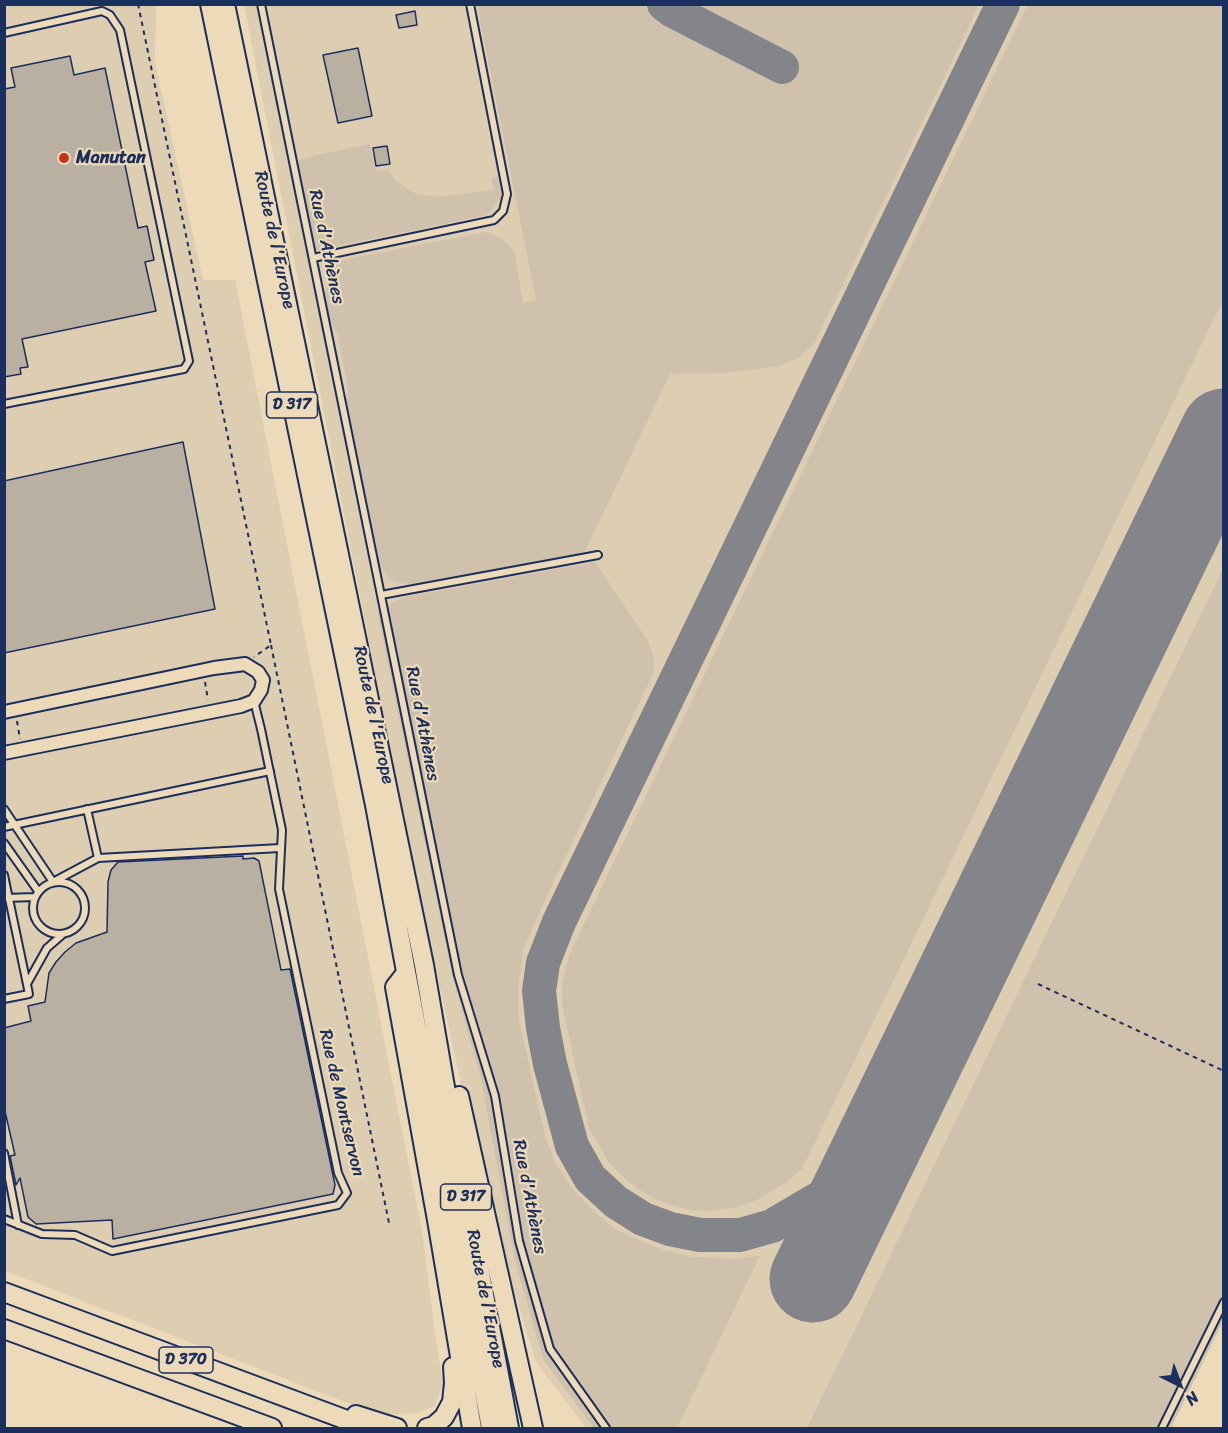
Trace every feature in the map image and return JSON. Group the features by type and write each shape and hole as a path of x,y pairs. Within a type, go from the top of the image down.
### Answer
{"main road":[{"name":"Route de l'Europe","path":"210,4 375,805 491,1428"},
{"name":"Route de l'Europe","path":"225,4 424,965 509,1428"},
{"path":"424,965 432,976 532,1428"},
{"path":"406,973 395,987 472,1428"},
{"path":"427,1428 434,1426 444,1417 452,1402 454,1383 448,1284"},
{"name":"D 370","path":"4,1292 368,1428"},
{"path":"507,1308 543,1428"},
{"name":"D 370","path":"4,1329 272,1428"},
{"path":"227,1375 397,1428"}],"street":[{"path":"4,753 241,706 254,701 261,690 263,680 258,672 245,664 202,670 9,710"}],"lane":[{"name":"Rue d'Athènes","path":"261,4 458,975 495,1096 519,1241 550,1349 606,1428"},
{"path":"313,258 494,220 503,211 507,194 470,4"},
{"path":"4,33 102,11 110,15 120,30 189,361 184,369 4,404"},
{"path":"381,595 598,555"},
{"name":"Rue de Montservon","path":"4,1220 42,1234 75,1235 112,1251 338,1205 347,1193 338,1173 279,889 282,830 254,701"},
{"path":"4,827 270,771"},
{"path":"4,809 53,882"},
{"path":"87,809 98,858"},
{"path":"4,843 36,894"},
{"path":"53,882 62,881 77,888 85,903 83,920 78,927 62,934 45,931 38,924 33,916 32,908 36,894 45,885 98,858 280,848"},
{"path":"4,875 7,898 30,994 4,999"},
{"path":"7,898 36,894"},
{"path":"27,982 47,948 62,934"},
{"path":"4,1153 18,1225"},
{"path":"1162,1428 1224,1302"}],"path":[{"path":"138,4 389,1222"},
{"path":"245,664 271,645"},
{"path":"202,670 211,712"},
{"path":"9,710 23,749"},
{"path":"1038,984 1224,1071"}],"shaded area":[{"path":"1028,4 1223,5 1223,300 802,1169 784,1184 757,1200 732,1208 711,1211 689,1210 671,1205 638,1189 623,1177 608,1161 589,1128 562,1005 562,983 569,955"},
{"path":"4,5 156,5 155,62 203,280 235,280 423,1237 443,1384 435,1406 417,1413 379,1415 5,1271"},
{"path":"244,5 1223,5 1224,1320 1171,1428 586,1428 536,1362 485,1196 403,815"},
{"path":"477,5 978,5 814,344 798,358 780,366 723,373 670,374 584,553 413,584 401,583 389,578 380,567 347,407 348,390 338,334 329,318 325,297 326,280 331,270 339,262 347,259 486,232 498,237 514,251 523,303 536,300"},
{"path":"370,144 376,171 388,169 395,180 416,194 438,197 494,190 491,178 498,176 501,197 487,215 318,250 314,246 297,165 299,161 308,157"},
{"path":"595,562 648,641 654,658 654,672 543,904 523,951 518,989 519,1020 545,1136 556,1164 571,1187 589,1207 613,1228 664,1250 692,1257 734,1259 760,1256 677,1428 594,1428 543,1359 515,1260 481,1079 452,975 377,610 405,597"},
{"path":"1223,569 1223,1320 1171,1428 807,1428"}],"building":[{"path":"415,11 417,25 399,28 396,15"},
{"path":"358,48 372,116 338,123 323,55"},
{"name":"Manutan","path":"70,56 74,75 105,68 138,228 147,226 154,260 145,262 156,311 22,339 28,367 20,368 21,374 4,377 4,89 15,87 11,68"},
{"path":"387,146 390,164 376,166 373,148"},
{"path":"183,442 215,609 4,653 4,481"},
{"path":"243,856 243,859 254,858 259,861 281,970 290,969 335,1185 333,1194 113,1239 112,1220 36,1224 28,1217 20,1178 16,1185 10,1156 15,1155 4,1107 4,1028 31,1021 28,1006 45,1002 49,973 65,952 76,943 107,932 108,882 111,870 118,862"}],"taxiway":[{"path":"664,4 673,11 782,67"},
{"path":"882,1136 859,1168 823,1196 772,1226 740,1235 700,1235 670,1229 643,1219 616,1202 590,1178 572,1146 550,1064 539,991 543,963 559,922 1003,4"}],"runway":[{"path":"813,1279 1224,432"}],"place":[{"name":"Manutan","path":"64,158"}]}
